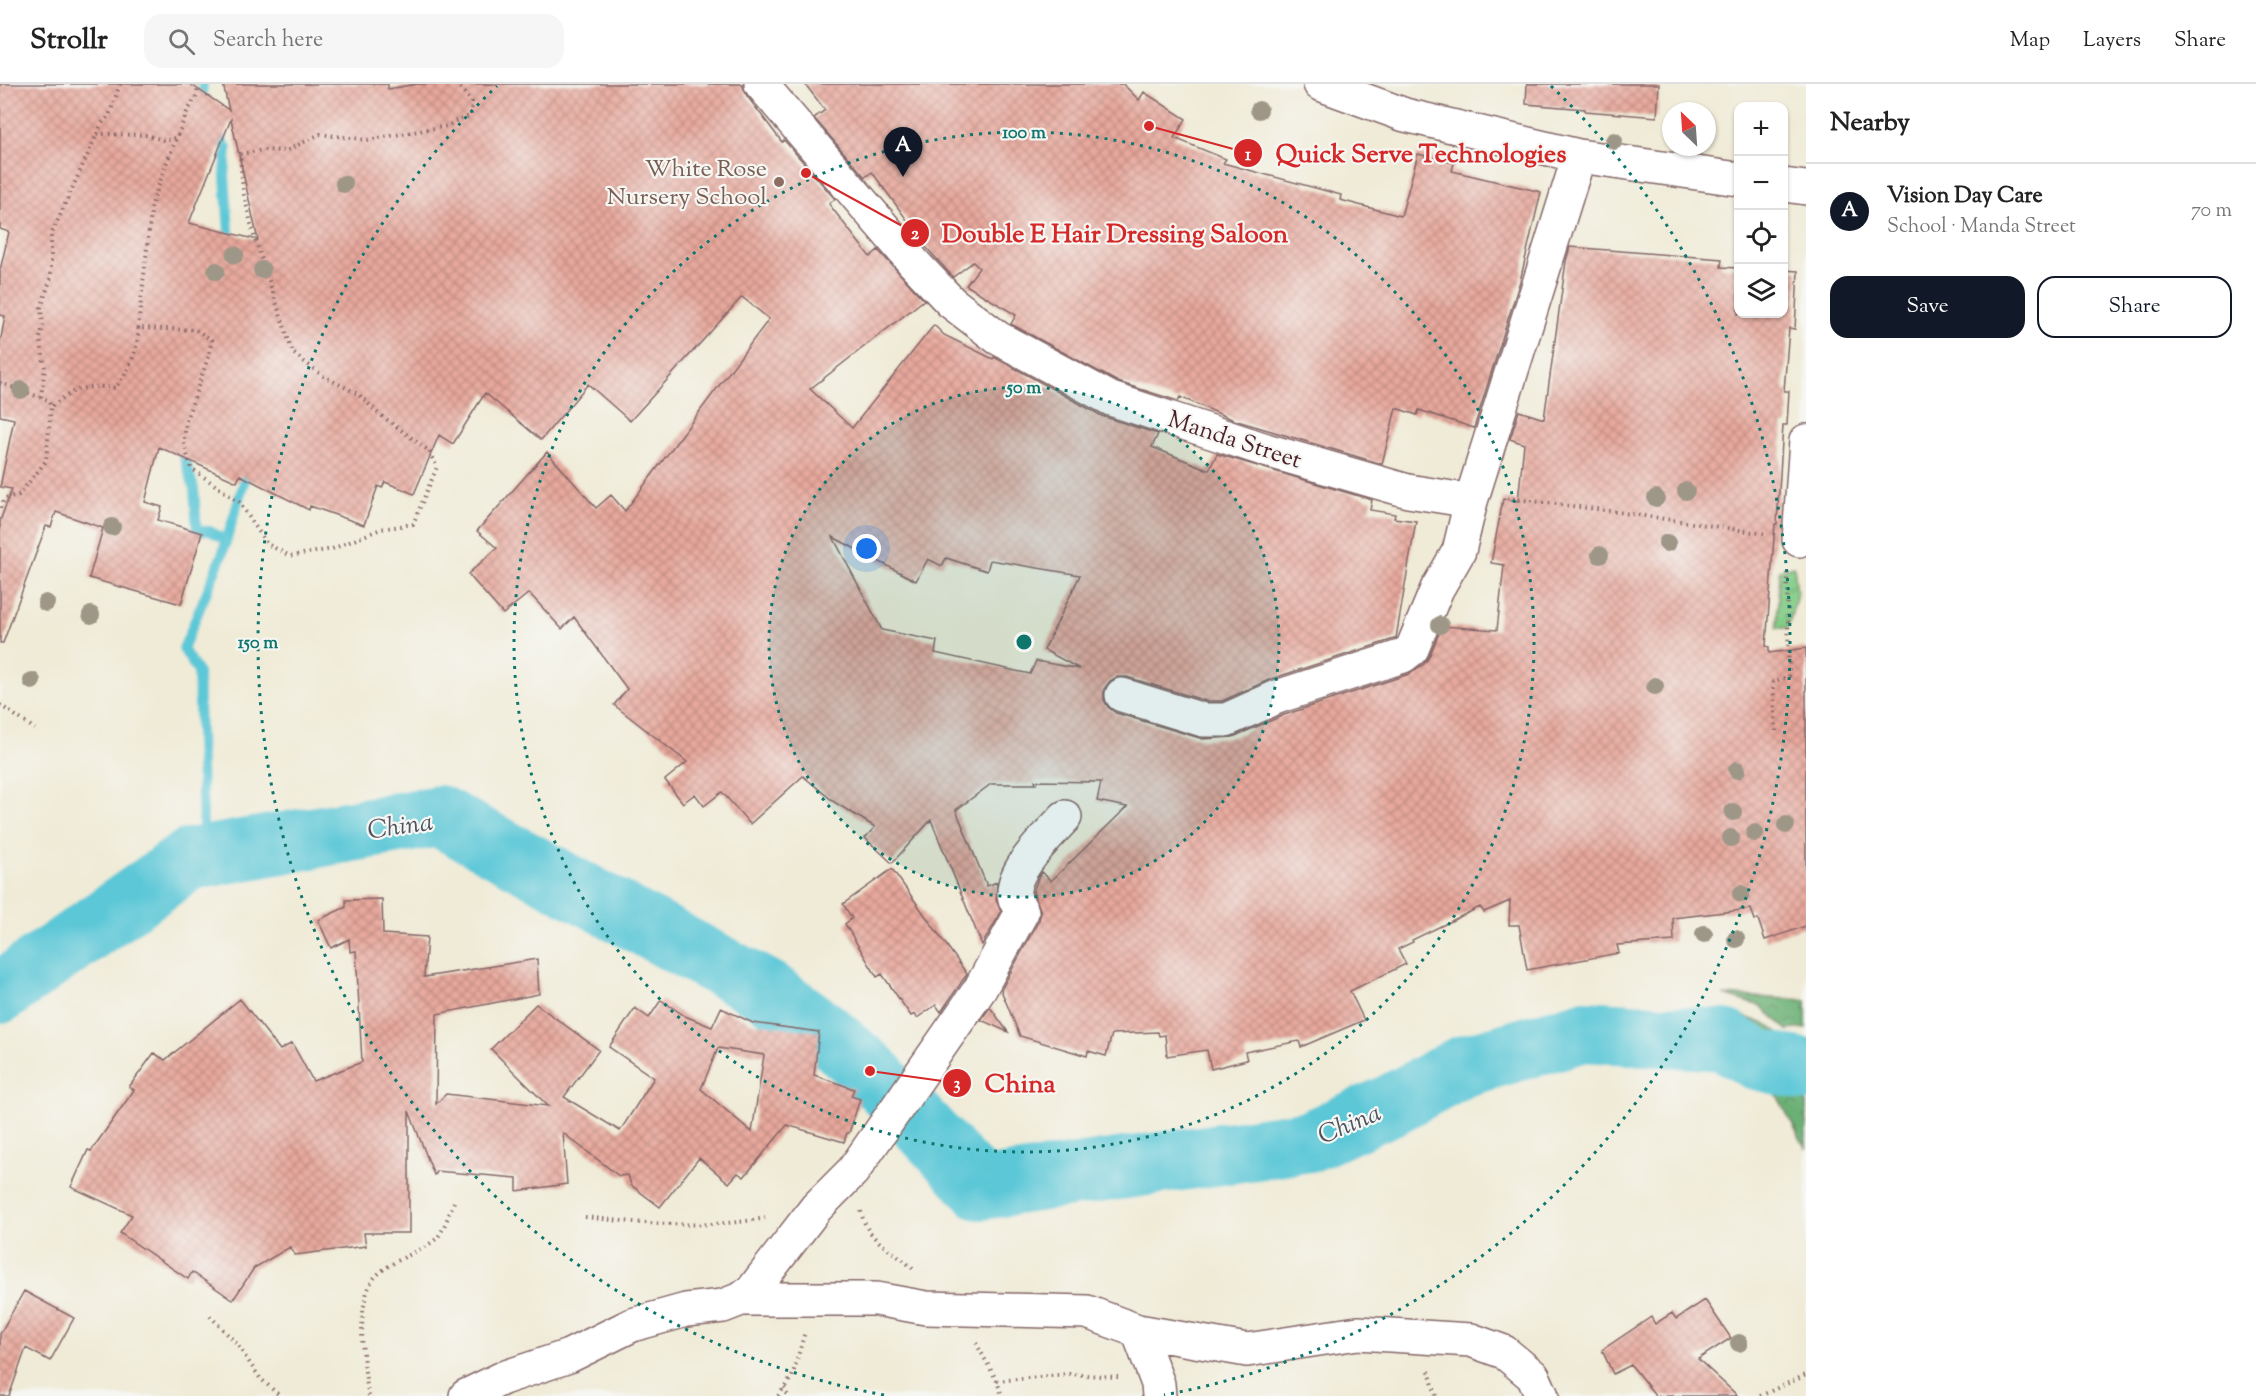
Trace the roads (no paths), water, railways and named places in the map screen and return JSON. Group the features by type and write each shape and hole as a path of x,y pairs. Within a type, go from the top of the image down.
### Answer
{"street":[{"name":"Manda Street","path":"761,84 943,294 998,338 1112,399 1287,457 1408,491 1472,500"},
{"path":"1320,84 1406,115 1579,156 1734,178"},
{"path":"1122,695 1203,720 1226,720 1277,697 1403,656 1412,649 1437,589 1459,551 1472,500 1579,156"},
{"path":"1788,186 1806,189"},
{"path":"1793,538 1806,441"},
{"path":"466,1396 503,1378 569,1356 632,1325 686,1310 723,1306 753,1291 816,1208 849,1175 980,989 1022,912 1014,897 1025,860 1065,817"},
{"path":"741,1299 876,1299 927,1308 1087,1312 1138,1332 1248,1350 1358,1333 1471,1340 1504,1352 1533,1376 1542,1396"},
{"path":"1138,1332 1159,1390"}],"waterway":[{"path":"201,104 203,84"},
{"path":"216,131 227,148 225,176 230,246"},
{"path":"180,445 194,488 197,531 210,531 226,540"},
{"path":"204,857 198,672 183,649 222,555 249,466"},
{"name":"China","path":"0,993 190,859 439,816 769,992 822,1030 870,1071 981,1189 1310,1141 1389,1106 1461,1067 1584,1031 1724,1040 1756,1059 1806,1070"}],"place":[{"name":"Quick Serve Technologies","path":"1149,126"},
{"name":"Double E Hair Dressing Saloon","path":"806,173"},
{"name":"Vision Day Care","path":"903,177"},
{"name":"White Rose Nursery School","path":"779,182"},
{"name":"China","path":"870,1071"}]}
